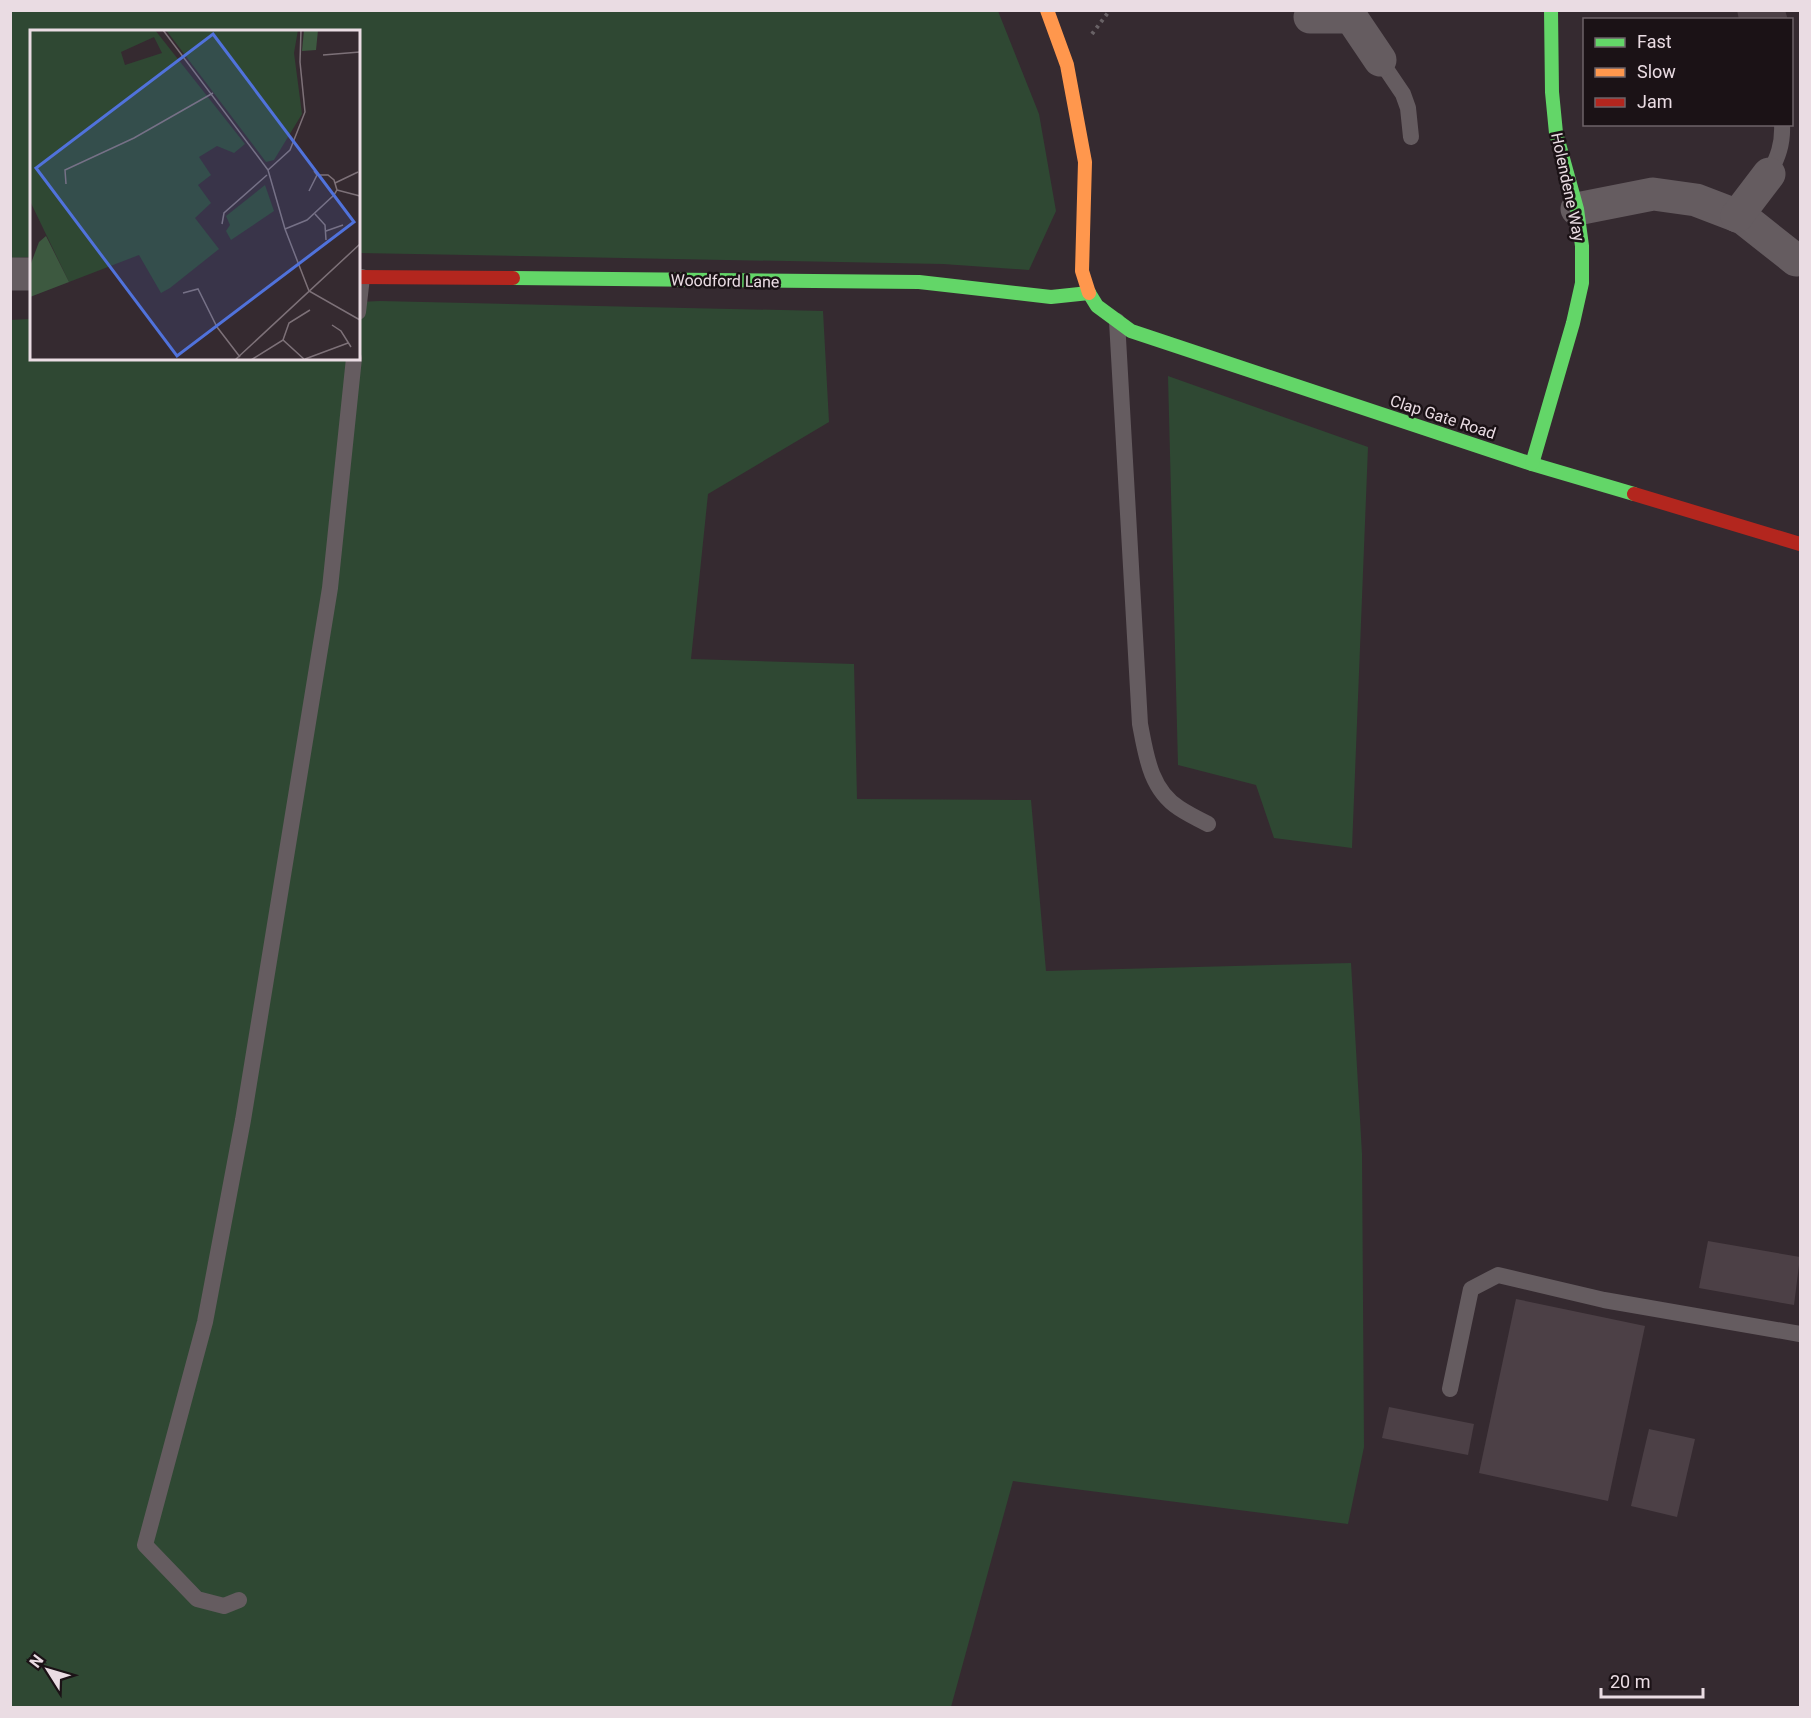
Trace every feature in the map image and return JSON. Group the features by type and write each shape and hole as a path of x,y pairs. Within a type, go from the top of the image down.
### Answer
{"street":[{"path":"1047,10 1067,65 1085,162 1082,271 1089,293"},
{"name":"Holendene Way","path":"1532,464 1573,323 1582,283 1582,246 1576,209 1556,133 1552,92 1551,10"},
{"path":"1310,17 1353,14 1380,60"},
{"path":"1737,216 1769,174"},
{"path":"1576,209 1653,194 1696,200 1743,218 1796,260"},
{"path":"10,274 30,274"},
{"name":"Woodford Lane","path":"360,277 919,282 1051,297 1089,293"},
{"name":"Clap Gate Road","path":"1089,293 1097,306 1131,331 1532,464 1800,544"}],"lane":[{"path":"1380,60 1403,94 1408,108 1411,137"},
{"path":"1769,174 1778,158 1783,141 1782,126"},
{"path":"1117,320 1142,734 1147,764 1158,786 1177,807 1208,824"},
{"path":"239,1600 224,1606 197,1599 144,1545 205,1322 243,1120 330,588 354,360"},
{"path":"1450,1389 1471,1289 1498,1275 1604,1300 1800,1335"}],"green space":[{"path":"10,11 998,11 1039,114 1056,211 1029,270 943,264 360,253 360,30 30,30 30,257 11,258"},
{"path":"360,302 823,311 829,422 708,494 691,659 854,664 857,799 1031,800 1046,971 1351,963 1362,1154 1364,1447 1348,1524 1013,1481 951,1707 11,1707 10,320 30,319 30,360 360,360"},
{"path":"1168,376 1368,447 1352,848 1274,838 1256,785 1178,765"}],"building":[{"path":"1737,10 1785,10 1787,18 1739,18"},
{"path":"1708,1241 1800,1257 1794,1305 1699,1288"},
{"path":"1516,1299 1645,1326 1608,1501 1479,1473"},
{"path":"1389,1407 1474,1424 1468,1455 1382,1438"},
{"path":"1649,1429 1695,1439 1677,1517 1631,1506"}],"traffic: fast":[{"path":"1532,464 1573,323 1582,283 1582,246 1577,209 1556,133 1552,92 1551,10"},
{"path":"513,278 919,282 1051,297 1089,293"},
{"path":"1089,293 1097,306 1131,331 1532,464 1634,494"}],"traffic: slow":[{"path":"1047,10 1067,65 1085,162 1082,271 1089,293"}],"traffic: jam":[{"path":"360,277 513,278"},
{"path":"1634,494 1800,544"}]}
